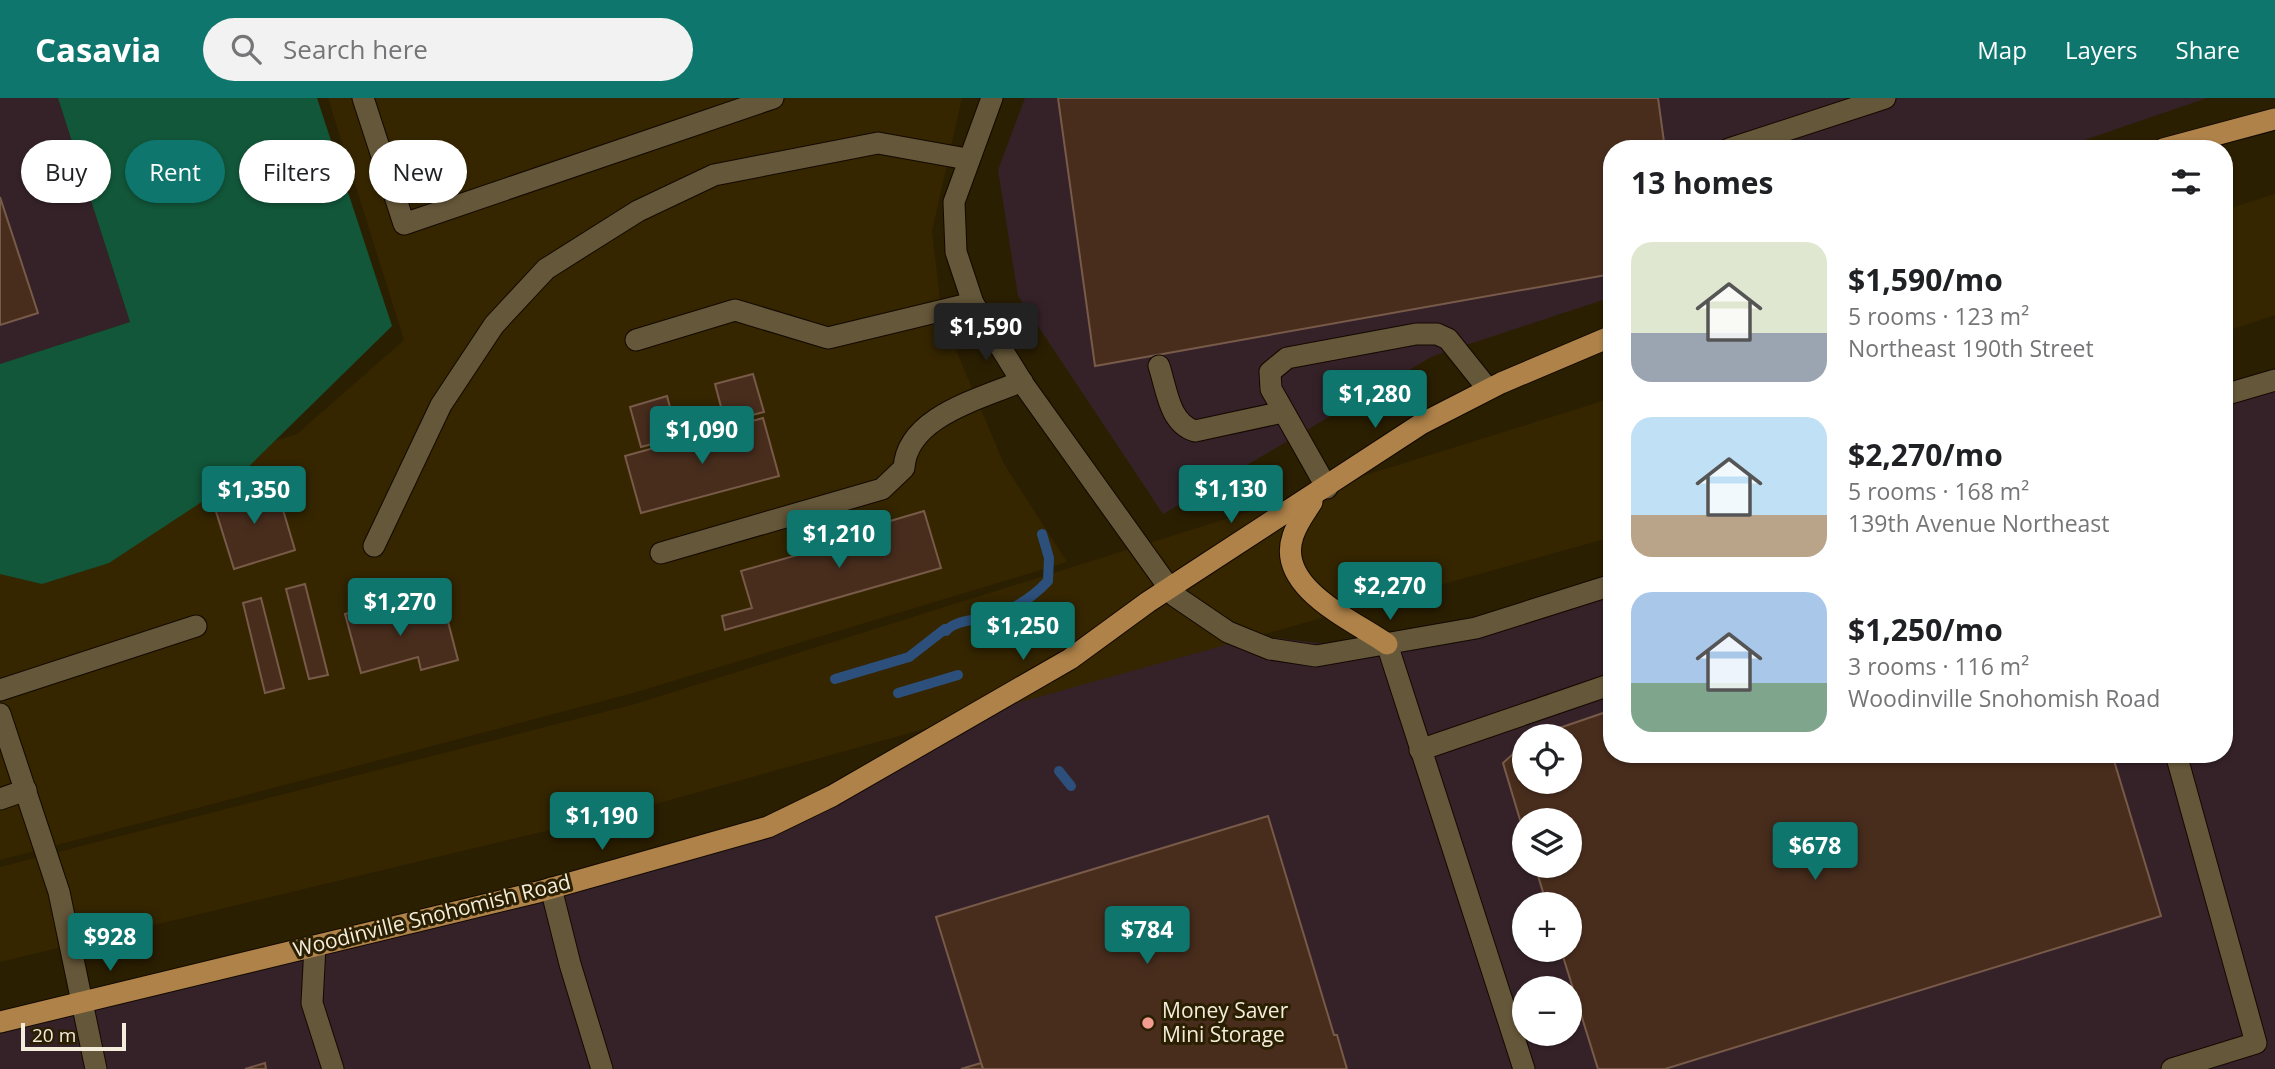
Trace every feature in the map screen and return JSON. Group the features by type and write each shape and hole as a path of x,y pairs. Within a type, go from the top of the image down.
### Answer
{"main road":[{"path":"2197,140 2275,119"},
{"name":"Woodinville Snohomish Road","path":"0,1022 551,888 768,827 832,796 1070,659 1421,424 1488,389 1603,340"},
{"path":"1321,492 1291,538 1292,561 1301,582 1333,611 1387,643"}],"street":[{"path":"363,98 404,225 773,98"},
{"path":"992,98 967,159 954,202 956,252 973,303 1022,381 1170,590 1228,632 1270,649 1315,656 1476,628 1603,588"},
{"path":"1757,140 1885,98"},
{"path":"374,546 441,405 494,325 545,269 638,211 714,175 878,143 967,159"},
{"path":"636,340 735,310 828,338 973,303"},
{"path":"1321,492 1271,389 1270,372 1287,358 1416,334 1437,334 1448,339 1488,389"},
{"path":"1159,366 1175,416 1183,427 1195,432 1283,412"},
{"path":"2233,392 2275,380"},
{"path":"661,553 883,489 904,468 905,452 936,417 1022,381"},
{"path":"0,690 196,626"},
{"path":"1387,643 1524,1069"},
{"path":"1420,750 1603,687"},
{"path":"0,714 59,892 96,1069"},
{"path":"2172,1069 2256,1043 2178,763"},
{"path":"0,799 26,790"},
{"path":"551,888 570,964 602,1069"},
{"path":"315,946 312,1003 333,1069"}],"shaded area":[{"path":"0,98 58,98 72,140 21,140 21,203 92,203 130,322 0,364"},
{"path":"328,98 962,98 932,231 942,317 1004,464 1067,562 633,693 0,860 0,523 297,434 404,340 355,184 355,140 341,140"},
{"path":"1025,98 2207,98 2084,140 1603,140 1603,300 1433,356 1163,514 1018,296 998,170"},
{"path":"2275,194 2275,315 2233,329 2233,207"},
{"path":"2275,380 2275,1069 0,1069 0,1021 768,827 1070,659 1228,632 1317,643 1387,644 1603,587 1603,763 2233,763 2233,392"},
{"path":"1603,401 1603,540 641,808 0,962 0,867 635,704"}],"green space":[{"path":"58,98 317,98 331,140 239,140 239,203 352,203 392,326 235,480 109,563 42,584 0,574 0,364 130,322 92,203 111,203 111,140 72,140"}],"building":[{"path":"1058,98 1658,98 1664,140 1603,140 1603,276 1095,366"},
{"path":"0,197 38,313 0,325"},
{"path":"753,374 764,412 725,422 715,384"},
{"path":"667,396 678,437 641,447 630,407"},
{"path":"763,418 779,476 641,513 625,456"},
{"path":"275,483 295,550 234,569 213,502"},
{"path":"924,511 941,568 725,630 722,616 752,608 741,571 883,531 880,524"},
{"path":"305,584 328,675 309,679 286,589"},
{"path":"261,598 284,688 265,693 243,603"},
{"path":"395,601 401,621 445,610 458,660 421,670 418,657 361,673 345,614"},
{"path":"1603,713 1603,763 2115,763 2161,916 1665,1069 1598,1069 1582,1018 1582,976 1569,976 1565,962 1582,962 1582,892 1543,892 1539,878 1582,878 1582,808 1516,808 1512,794 1582,794 1582,724 1571,724"},
{"path":"1512,755 1512,793 1503,763"},
{"path":"1268,816 1334,1035 1337,1035 1347,1069 983,1069 936,917"},
{"path":"265,1063 266,1069 245,1069"},
{"path":"981,1063 983,1069 961,1069"}],"waterway":[{"path":"946,631 962,622 1005,612 1025,601 1048,581 1049,558 1042,534"},
{"path":"835,679 909,657 945,629"},
{"path":"898,693 958,675"},
{"path":"1059,771 1071,786"}],"place":[{"name":"Money Saver Mini Storage","path":"1148,1023"}]}
